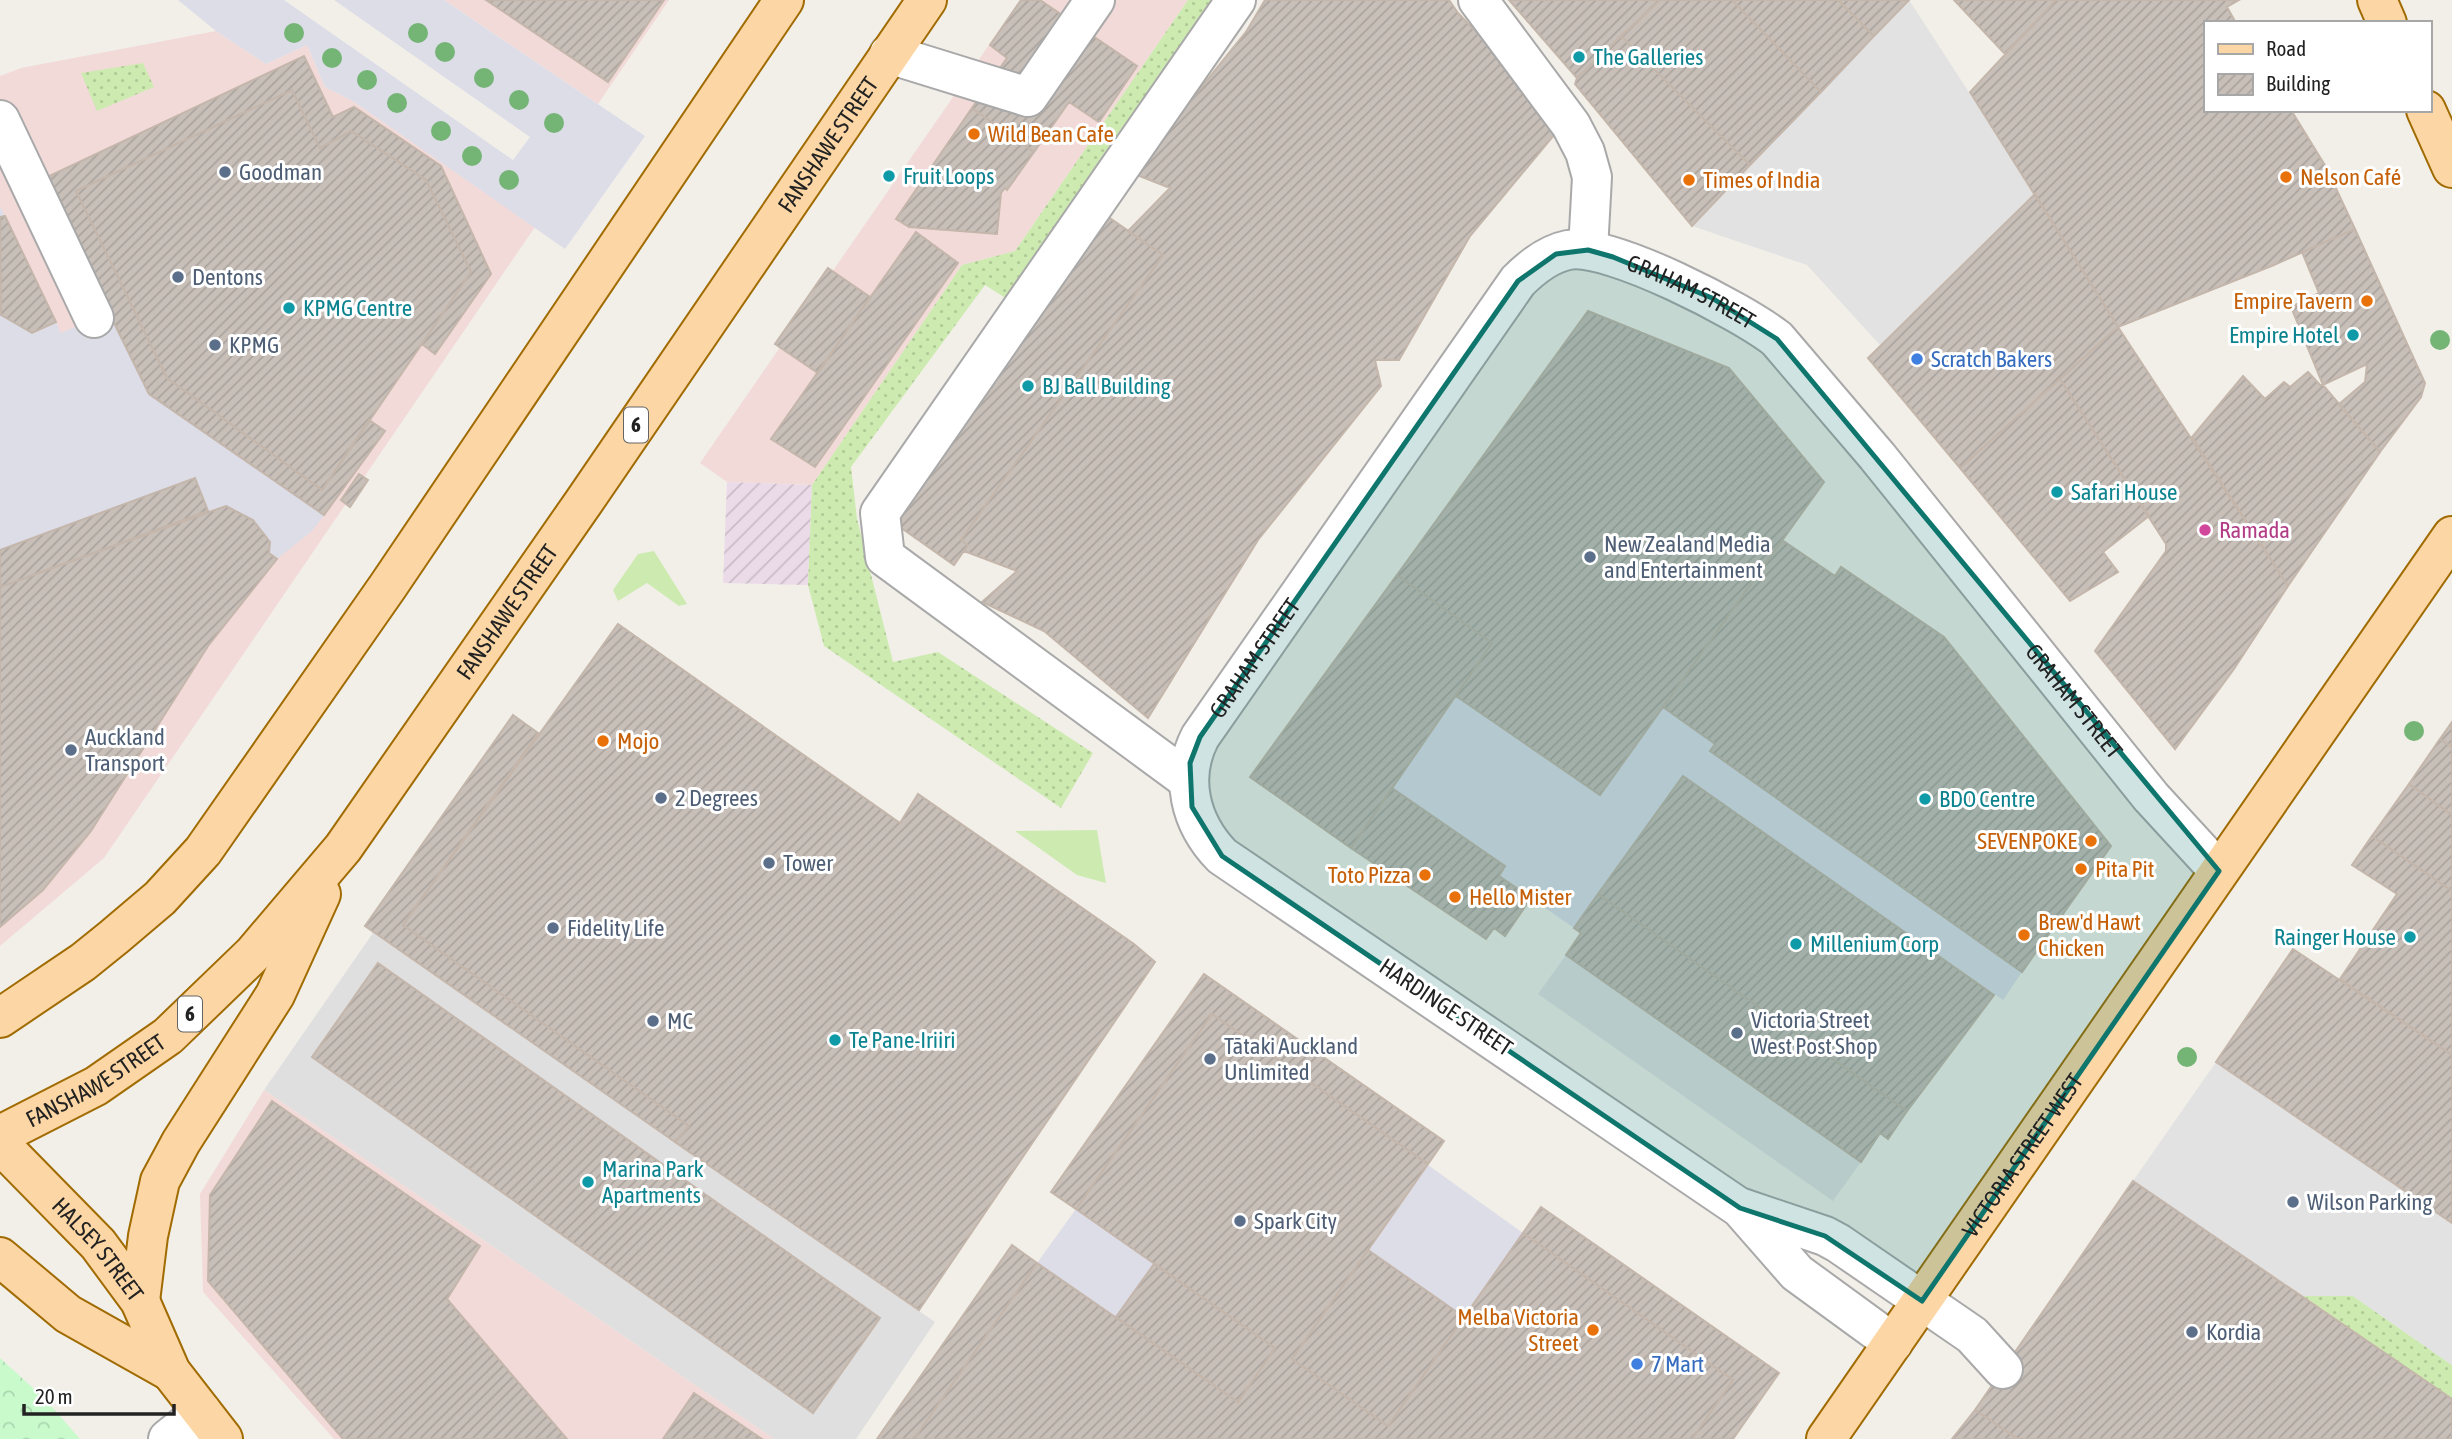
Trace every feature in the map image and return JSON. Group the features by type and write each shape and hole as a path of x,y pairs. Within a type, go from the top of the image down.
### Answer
{"main road":[{"path":"0,1018 104,945 160,898 203,851 396,574 784,0"},
{"name":"FANSHAWE STREET","path":"0,1135 96,1086 168,1035 253,954 343,848 927,0"},
{"path":"2427,112 2452,168"},
{"name":"VICTORIA STREET WEST","path":"1826,1439 2452,536"},
{"path":"140,1301 148,1236 160,1181 181,1142 275,995 343,848"},
{"name":"HALSEY STREET","path":"0,1144 98,1244 140,1301 171,1372 212,1426"},
{"name":"HALSEY STREET","path":"0,1257 68,1314 171,1372"}],"street":[{"path":"889,54 1028,97 1095,0"},
{"path":"1188,780 885,557 880,513 1236,0"},
{"path":"1497,12 1571,125 1585,152 1592,177 1588,250"},
{"path":"0,120 94,318"},
{"name":"GRAHAM STREET","path":"1188,780 1190,763 1200,737 1518,281 1530,269 1556,254 1570,250 1588,250 1613,257 1712,298 1762,327 1777,339 1877,456 2151,797 2219,872"},
{"name":"HARDINGE STREET","path":"1188,780 1197,820 1213,847 1222,856 1740,1208 1797,1273 1893,1343"},
{"name":"HARDINGE STREET","path":"1740,1208 1825,1236 1859,1256 1972,1335 2003,1369"},
{"path":"168,1439 212,1426"}],"highlighted area":[{"path":"1588,250 1613,257 1712,298 1777,339 2219,871 1922,1301 1825,1236 1740,1208 1222,856 1192,807 1190,763 1200,737 1518,281 1556,254"}],"shaded area":[{"path":"178,0 284,0 513,160 530,137 334,0 444,0 645,136 565,249 353,101 325,87 307,45 266,64 216,31"},
{"path":"444,0 669,0 598,104"},
{"path":"1020,0 1188,0 1015,251 962,265 812,485 727,482 700,463"},
{"path":"1909,0 2035,194 1880,345 1807,265 1692,226"},
{"path":"216,31 266,64 307,45 325,87 353,101 535,227 104,858 0,946 0,76 21,68"},
{"path":"0,206 61,333 109,312 149,394 324,515 312,531 277,559 269,553 270,542 253,520 226,506 208,511 195,478 0,550"},
{"path":"727,482 812,485 808,585 723,583"},
{"path":"1456,696 1600,795 1663,707 1715,744 1710,751 2022,972 2003,1000 1684,777 1574,928 1499,876 1505,866 1392,788"},
{"path":"373,933 935,1322 856,1439 774,1439 264,1090"},
{"path":"1566,955 1861,1162 1833,1201 1538,994"},
{"name":"Wilson Parking","path":"2216,1062 2452,1223 2452,1365 2353,1296 2303,1296 2133,1181"},
{"path":"264,1090 774,1439 334,1439 203,1292 200,1194"},
{"path":"1428,1165 1523,1233 1464,1317 1368,1250"},
{"path":"1076,1209 1154,1264 1116,1317 1037,1263"}],"green space":[{"path":"1188,0 1219,0 1007,299 985,285 851,467 857,519 893,662 938,652 1093,753 1061,808 824,646 808,585 812,485 962,265 1015,251"},
{"path":"143,63 154,87 97,111 81,73"},
{"path":"654,551 687,604 679,606 647,583 618,601 613,590 638,554"},
{"path":"1097,830 1106,883 1077,875 1015,831"},
{"path":"2303,1296 2353,1296 2452,1365 2452,1399"},
{"path":"0,1358 44,1398 80,1439 0,1439"}],"building":[{"path":"486,0 664,0 608,82"},
{"path":"1021,0 1040,0 1137,66 1099,122 1069,102 1034,152 972,108 1007,58 990,45"},
{"path":"1265,0 1449,0 1458,13 1564,123 1470,236 1399,360 1375,360 1381,386 1258,540 1148,718 1044,631 982,602 1017,571 964,551 968,545 961,540 1163,255 1128,231 1170,188 1132,173 1246,32"},
{"name":"The Galleries","path":"1509,0 1660,0 1577,78"},
{"path":"1660,0 1732,0 1821,92 1750,165 1621,36"},
{"path":"1732,0 1838,0 1874,36 1821,92"},
{"path":"1838,0 1909,0 1874,36"},
{"path":"1954,0 2056,0 2005,54"},
{"path":"2056,0 2239,0 2227,7 2235,21 2204,21 2204,112 2292,112 2326,167 2355,229 2274,265 2118,327 1970,92"},
{"path":"1621,36 1750,165 1692,226 1575,84 1577,78"},
{"path":"304,56 333,117 354,107 441,166 491,274 435,354 422,344 471,272 426,180 351,131 320,148 292,90 76,191 167,378 322,490 369,420 385,431 324,515 149,394 43,179"},
{"name":"KPMG Centre","path":"292,90 320,148 351,131 426,180 471,272 322,490 167,378 76,191"},
{"path":"972,108 1034,152 1007,190 1005,188 1001,193 997,234 909,227 896,219"},
{"path":"2035,194 2118,327 1960,468 1868,358"},
{"path":"5,216 56,322 32,333 1,315 0,217"},
{"name":"BJ Ball Building","path":"1107,216 1163,255 961,540 968,545 954,565 900,527 894,517"},
{"name":"Empire Hotel","path":"2355,229 2425,383 2421,397 2380,452 2339,404 2365,382 2367,364 2323,385 2291,307 2319,293 2302,252"},
{"path":"916,232 958,263 815,467 771,439"},
{"path":"828,268 870,297 818,373 775,344"},
{"name":"New Zealand Media and Entertainment","path":"1588,311 1729,368 1824,482 1600,795 1456,696 1492,643 1397,575"},
{"name":"Ramada","path":"2118,327 2288,586 2234,669 2175,749 2095,651 2166,551 2166,544 2060,379"},
{"path":"2308,372 2323,385 2380,452 2288,586 2192,437 2243,376 2265,399 2284,382 2290,387"},
{"name":"Safari House","path":"2060,379 2149,516 2103,552 2118,572 2070,601 1960,468"},
{"path":"359,474 368,480 350,507 341,500"},
{"path":"195,478 208,511 0,587 0,550"},
{"name":"Auckland Transport","path":"226,506 253,520 270,542 269,553 277,559 208,646 91,831 43,890 0,927 0,587"},
{"name":"BDO Centre","path":"1782,540 1835,576 1841,567 1944,637 2111,846 2022,972 1710,751 1715,744 1663,707"},
{"path":"1397,575 1492,643 1351,848 1250,777"},
{"name":"Te Pane-Iriiri","path":"618,624 900,823 918,794 1134,944 1155,962 919,1310 675,1142 689,1126 403,925"},
{"path":"513,715 538,733 403,925 689,1126 675,1142 365,926"},
{"path":"2452,722 2452,747 2440,739"},
{"path":"2440,739 2452,747 2452,815 2409,784"},
{"name":"Millenium Corp","path":"1683,776 1994,995 1907,1111 1598,894"},
{"path":"2409,784 2452,815 2452,891 2372,836"},
{"path":"1392,788 1505,866 1499,876 1531,898 1505,936 1494,928 1486,939 1351,848"},
{"name":"Rainger House","path":"2372,836 2452,891 2452,1055 2340,979 2397,894 2352,865"},
{"name":"Victoria Street West Post Shop","path":"1598,894 1907,1111 1888,1139 1880,1133 1861,1162 1566,955 1581,933 1574,928"},
{"path":"2293,949 2452,1055 2452,1223 2216,1062"},
{"name":"Marina Park Apartments","path":"378,963 880,1318 813,1413 312,1057"},
{"path":"1204,974 1444,1141 1428,1164 1212,1014 1076,1209 1051,1192"},
{"name":"Spark City","path":"1212,1014 1428,1164 1292,1359 1388,1426 1523,1233 1733,1380 1692,1439 914,1439 1037,1263 1238,1402 1275,1348 1076,1209"},
{"path":"272,1101 480,1246 447,1299 567,1439 343,1439 208,1281 210,1195"},
{"name":"Kordia","path":"2133,1181 2452,1399 2452,1439 2018,1439 1975,1410"},
{"path":"1541,1207 1779,1373 1733,1439 1692,1439 1733,1380 1523,1233"},
{"path":"1012,1245 1037,1263 914,1439 877,1439"},
{"path":"1368,1250 1464,1317 1388,1426 1292,1359"},
{"path":"1154,1264 1275,1348 1238,1402 1116,1317"},
{"path":"694,1393 762,1439 663,1439"},
{"path":"1975,1410 2018,1439 1952,1439"}],"place":[{"name":"The Galleries","path":"1579,57"},
{"name":"Wild Bean Cafe","path":"974,134"},
{"name":"Goodman","path":"225,172"},
{"name":"Fruit Loops","path":"889,176"},
{"name":"Nelson Café","path":"2286,177"},
{"name":"Times of India","path":"1689,180"},
{"name":"Dentons","path":"178,277"},
{"name":"Empire Tavern","path":"2367,301"},
{"name":"KPMG Centre","path":"289,308"},
{"name":"Empire Hotel","path":"2353,335"},
{"name":"KPMG","path":"215,345"},
{"name":"Scratch Bakers","path":"1917,359"},
{"name":"BJ Ball Building","path":"1028,386"},
{"name":"Safari House","path":"2057,492"},
{"name":"Ramada","path":"2205,530"},
{"name":"New Zealand Media and Entertainment","path":"1590,557"},
{"name":"Mojo","path":"603,741"},
{"name":"Auckland Transport","path":"71,750"},
{"name":"2 Degrees","path":"661,798"},
{"name":"BDO Centre","path":"1925,799"},
{"name":"SEVENPOKE","path":"2091,841"},
{"name":"Tower","path":"769,863"},
{"name":"Pita Pit","path":"2081,869"},
{"name":"Toto Pizza","path":"1425,875"},
{"name":"Hello Mister","path":"1455,897"},
{"name":"Fidelity Life","path":"553,928"},
{"name":"Brew'd Hawt Chicken","path":"2024,935"},
{"name":"Rainger House","path":"2410,937"},
{"name":"Millenium Corp","path":"1796,944"},
{"name":"MC","path":"653,1021"},
{"name":"Victoria Street West Post Shop","path":"1737,1033"},
{"name":"Te Pane-Iriiri","path":"835,1040"},
{"name":"Tātaki Auckland Unlimited","path":"1210,1059"},
{"name":"Marina Park Apartments","path":"588,1182"},
{"name":"Wilson Parking","path":"2293,1202"},
{"name":"Spark City","path":"1240,1221"},
{"name":"Melba Victoria Street","path":"1593,1330"},
{"name":"Kordia","path":"2192,1332"},
{"name":"7 Mart","path":"1637,1364"}]}
